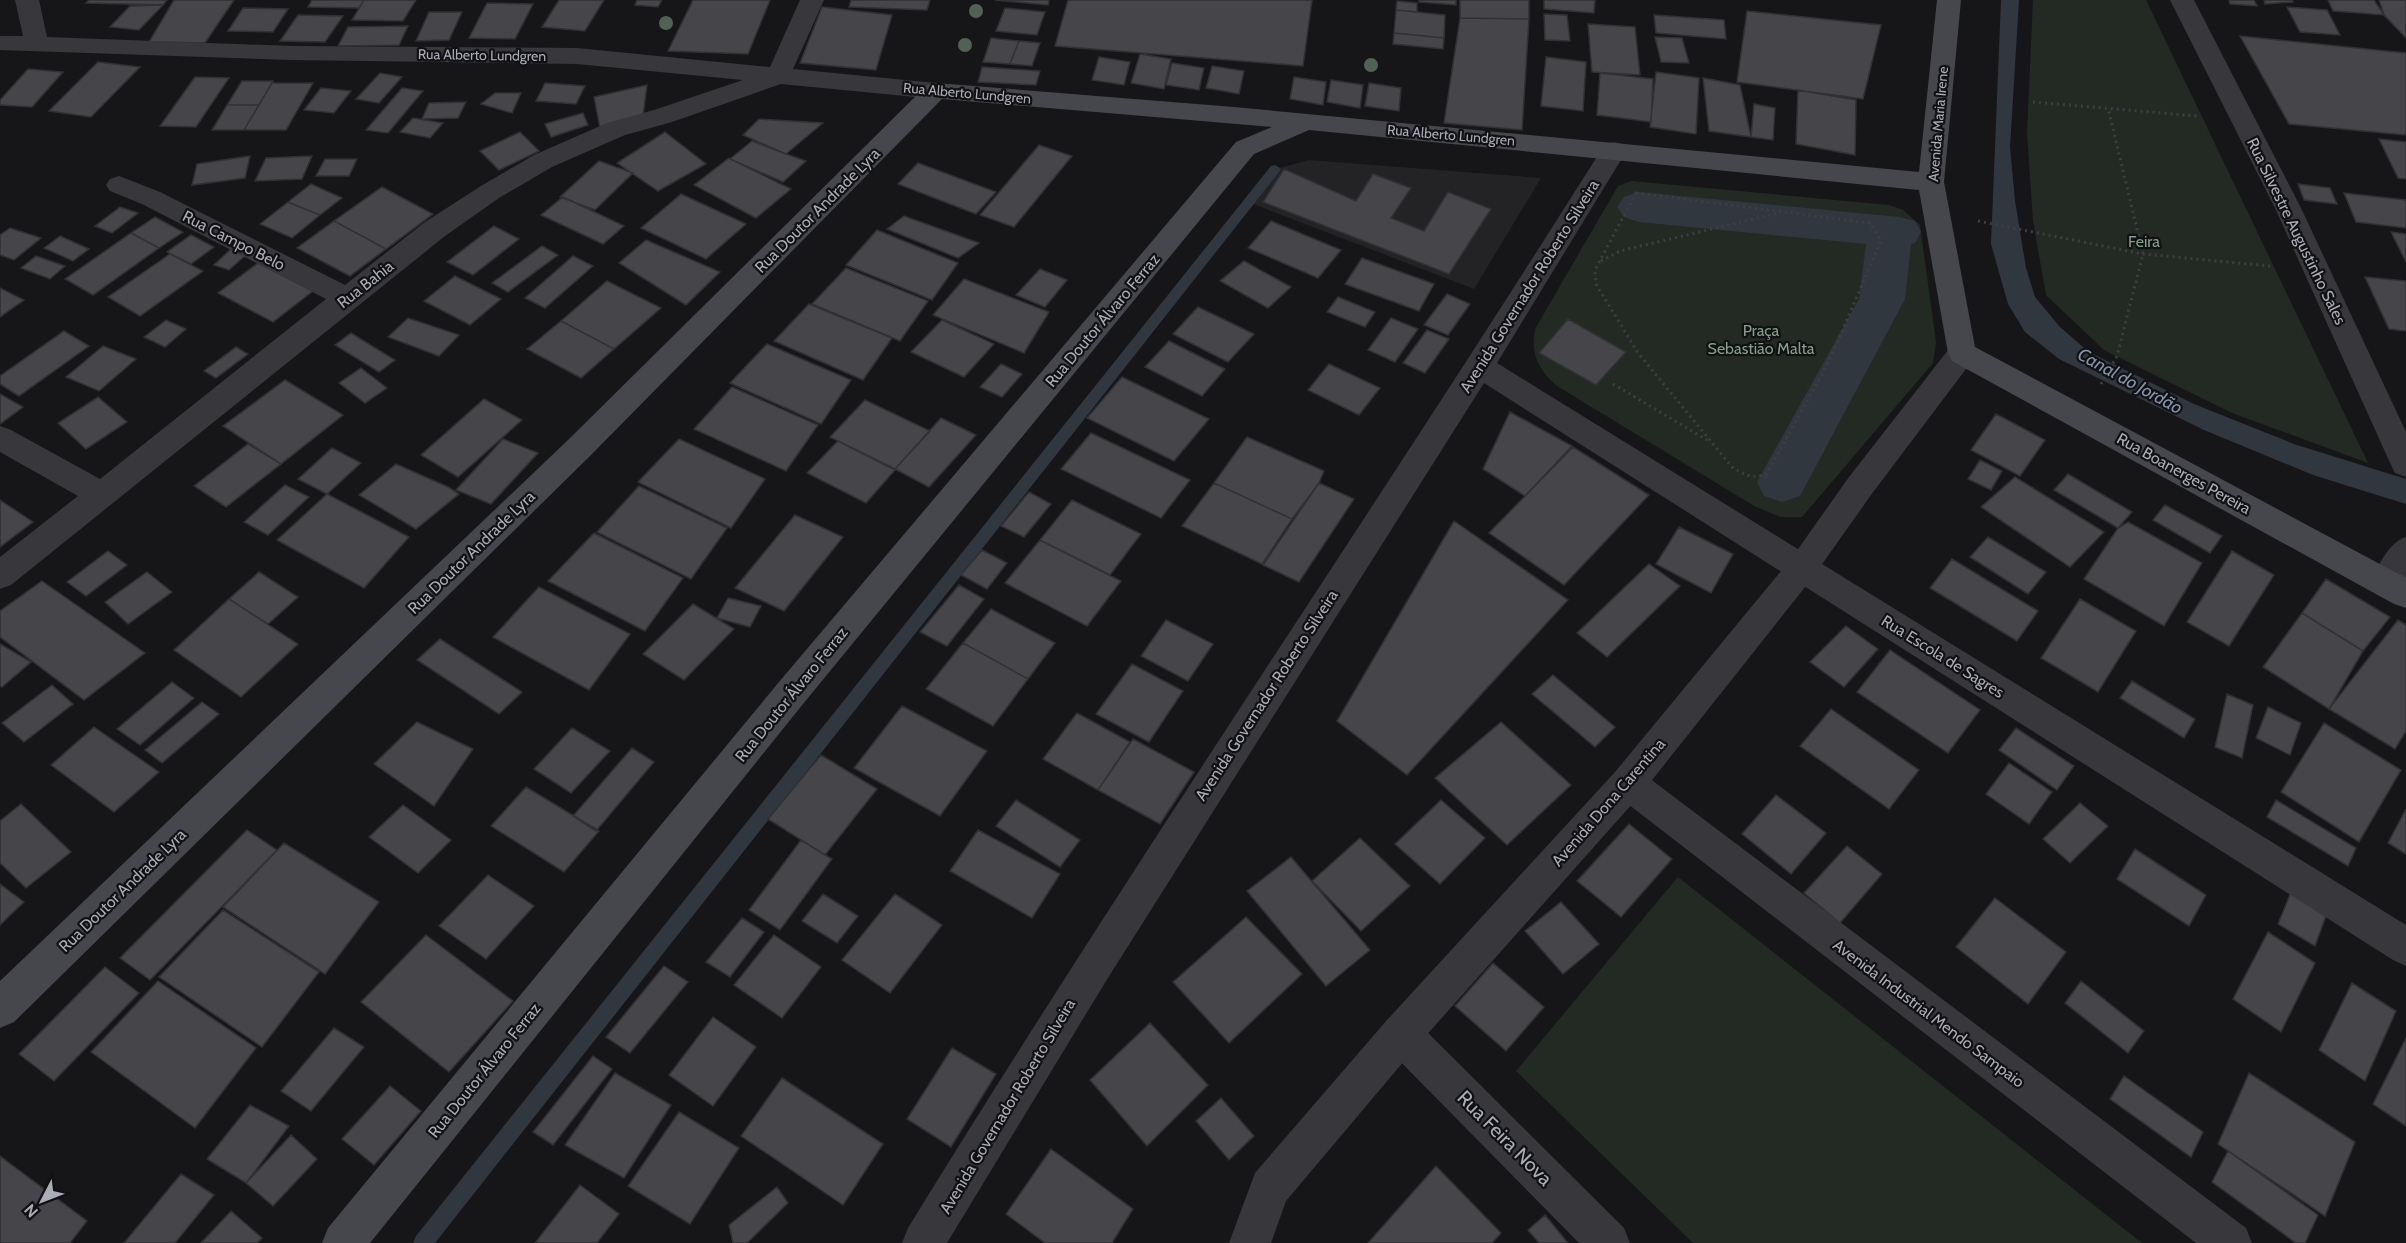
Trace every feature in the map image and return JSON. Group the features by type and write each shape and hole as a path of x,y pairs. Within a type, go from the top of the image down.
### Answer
{"main road":[{"name":"Avenida Maria Irene","path":"1949,0 1931,182 1962,353"},
{"name":"Rua Alberto Lundgren","path":"936,91 1234,115 1931,182"},
{"name":"Rua Doutor Andrade Lyra","path":"0,1008 579,448 936,91"},
{"path":"1234,115 1245,148"},
{"name":"Rua Doutor Álvaro Ferraz","path":"343,1243 791,693 1245,148 1308,122"},
{"name":"Rua Boanerges Pereira","path":"1962,353 2396,589"}],"street":[{"path":"27,0 37,44"},
{"path":"778,76 812,0"},
{"name":"Rua Silvestre Augustinho Sales","path":"2182,0 2317,270 2406,463"},
{"name":"Rua Alberto Lundgren","path":"0,43 292,52 577,56 936,91"},
{"name":"Rua Bahia","path":"0,576 435,229 490,192 543,161 616,129 663,116 778,76"},
{"name":"Avenida Governador Roberto Silveira","path":"923,1243 988,1133 1120,923 1479,366 1614,150"},
{"name":"Rua Campo Belo","path":"119,185 151,198 347,298"},
{"name":"Avenida Dona Carentina","path":"1250,1243 1270,1188 1401,1034 1628,783 1802,567 1860,486 1962,353"},
{"name":"Rua Escola de Sagres","path":"1479,366 2406,947"},
{"path":"0,438 101,494"},
{"path":"2396,589 2406,550"},
{"name":"Avenida Industrial Mendo Sampaio","path":"1628,783 2230,1243"},
{"name":"Rua Feira Nova","path":"1401,1034 1609,1243"}],"path":[{"path":"2033,102 2243,120"},
{"path":"2098,389 2117,356 2144,254 2108,108"},
{"path":"1636,193 1782,212 1872,225 1881,241 1829,361 1767,472 1759,477 1745,476 1732,467 1638,353 1596,284 1595,270 1636,193"},
{"path":"1600,261 1620,251 1782,212"},
{"path":"1980,221 2144,254 2317,270"},
{"path":"1614,384 1711,442"}],"shaded area":[{"path":"1309,160 1541,178 1474,289 1248,202 1275,169"}],"green space":[{"name":"Feira","path":"2033,0 2146,0 2368,463 2232,413 2104,350 2046,295 2033,221 2027,132"},
{"name":"Praça Sebastião Malta","path":"1631,181 1889,205 1903,210 1920,225 1936,342 1933,363 1802,517 1781,517 1756,507 1557,386 1545,374 1537,361 1534,346 1535,329 1618,186"},
{"path":"1678,877 2142,1243 1693,1243 1516,1071"}],"water":[{"name":"Canal do Jordão","path":"2001,0 2019,0 2010,147 2015,201 2026,268 2035,297 2060,327 2089,352 2194,404 2294,444 2406,479 2406,504 2313,475 2204,430 2059,359 2025,332 2008,304 1991,244"}],"building":[{"path":"89,0 167,0 163,5 86,3"},
{"path":"174,0 234,0 205,43 149,42"},
{"path":"312,0 364,0 359,8 308,7"},
{"path":"364,0 416,0 403,21 352,20"},
{"path":"559,0 604,0 585,31 542,27"},
{"path":"637,0 662,0 658,7 635,5"},
{"path":"693,0 770,0 748,54 668,51"},
{"path":"851,0 930,0 927,10 849,7"},
{"path":"995,0 1049,0 1048,5"},
{"path":"1068,0 1312,0 1303,66 1055,46"},
{"path":"1419,0 1456,0 1456,5 1419,2"},
{"path":"1460,0 1529,0 1529,19 1460,18"},
{"path":"1544,0 1595,0 1594,13 1544,9"},
{"path":"2229,0 2254,0 2257,6 2230,4"},
{"path":"2264,0 2292,0 2293,2 2265,4"},
{"path":"2328,0 2374,0 2384,15 2333,11"},
{"path":"2379,0 2406,0 2406,38 2384,15"},
{"path":"1397,1 1417,3 1417,12 1396,10"},
{"path":"487,3 533,4 515,39 469,38"},
{"path":"163,5 139,30 110,27 130,6"},
{"path":"822,7 892,15 876,70 800,63"},
{"path":"2287,7 2327,10 2340,35 2300,32"},
{"path":"243,8 288,9 273,32 228,31"},
{"path":"1005,8 1045,12 1037,35 996,31"},
{"path":"1396,10 1445,15 1444,38 1394,33"},
{"path":"1747,11 1881,25 1863,99 1737,82"},
{"path":"429,12 462,12 449,40 416,41"},
{"path":"1544,14 1567,15 1570,41 1545,40"},
{"path":"298,15 343,16 325,42 280,41"},
{"path":"1654,15 1724,20 1726,39 1656,33"},
{"path":"1460,18 1529,19 1522,130 1444,123"},
{"path":"1588,24 1635,27 1640,75 1592,72"},
{"path":"408,26 399,45 338,46 348,27"},
{"path":"1394,33 1444,38 1443,49 1393,44"},
{"path":"2240,36 2406,53 2406,135 2289,124"},
{"path":"1655,37 1682,38 1689,63 1661,62"},
{"path":"991,38 1019,41 1010,64 983,62"},
{"path":"1019,41 1040,43 1032,66 1010,64"},
{"path":"1140,54 1171,59 1164,89 1131,83"},
{"path":"1099,57 1130,62 1124,85 1092,80"},
{"path":"1546,57 1586,62 1583,111 1541,106"},
{"path":"98,62 140,67 91,117 49,111"},
{"path":"1172,63 1204,68 1199,90 1166,85"},
{"path":"1212,66 1244,71 1239,94 1206,88"},
{"path":"982,67 1040,71 1036,85 978,82"},
{"path":"28,69 63,72 32,107 0,105 0,100"},
{"path":"1656,72 1699,78 1696,134 1650,127"},
{"path":"380,73 402,77 379,103 356,99"},
{"path":"1600,73 1653,79 1651,122 1597,115"},
{"path":"195,77 229,78 196,127 160,126"},
{"path":"1294,77 1326,82 1323,105 1290,99"},
{"path":"1703,78 1740,85 1751,137 1709,131"},
{"path":"1331,80 1363,85 1360,108 1327,102"},
{"path":"242,81 273,81 259,105 227,105"},
{"path":"272,83 313,83 286,130 244,130"},
{"path":"545,83 585,86 576,104 536,101"},
{"path":"1369,83 1401,88 1399,111 1365,106"},
{"path":"647,85 643,116 600,128 594,97"},
{"path":"321,88 351,91 334,113 304,110"},
{"path":"402,88 423,91 388,133 366,130"},
{"path":"1798,90 1856,100 1855,155 1796,144"},
{"path":"495,93 521,93 512,113 481,104"},
{"path":"466,102 458,118 422,119 429,103"},
{"path":"1754,104 1775,108 1773,140 1751,137"},
{"path":"227,105 259,105 244,130 212,130"},
{"path":"583,113 588,125 551,137 545,124"},
{"path":"413,118 443,123 430,138 400,132"},
{"path":"759,119 823,123 786,154 743,135"},
{"path":"520,132 539,151 499,170 480,151"},
{"path":"665,132 706,164 658,191 617,163"},
{"path":"2379,139 2406,142 2406,179 2398,178"},
{"path":"752,141 806,161 783,182 730,159"},
{"path":"1039,145 1072,156 1014,227 980,215"},
{"path":"250,156 245,178 192,185 197,164"},
{"path":"312,156 302,179 255,181 266,158"},
{"path":"729,158 791,189 756,218 694,185"},
{"path":"325,159 357,159 349,176 316,176"},
{"path":"599,161 633,173 595,210 560,197"},
{"path":"918,163 996,192 976,214 898,184"},
{"path":"1284,169 1356,201 1373,174 1411,188 1391,218 1424,231 1448,192 1491,209 1449,274 1263,202"},
{"path":"311,184 342,198 320,215 288,202"},
{"path":"2298,184 2330,188 2337,204 2304,200"},
{"path":"382,187 433,214 386,249 334,221"},
{"path":"2344,193 2406,200 2406,228 2356,222"},
{"path":"681,194 746,224 706,259 641,228"},
{"path":"563,197 624,226 603,244 541,215"},
{"path":"288,202 320,215 292,238 260,224"},
{"path":"120,207 138,213 112,233 95,226"},
{"path":"904,216 979,243 958,258 887,229"},
{"path":"155,217 183,232 159,248 131,233"},
{"path":"334,221 386,249 350,276 297,248"},
{"path":"1271,221 1341,250 1318,278 1248,248"},
{"path":"494,226 519,239 473,275 447,262"},
{"path":"10,228 41,238 14,260 0,255 0,235"},
{"path":"877,230 958,263 932,300 846,265"},
{"path":"2391,232 2406,234 2406,262"},
{"path":"131,233 159,248 93,295 65,279"},
{"path":"191,235 214,247 191,264 167,252"},
{"path":"60,236 89,249 73,261 44,248"},
{"path":"646,240 720,272 686,305 619,263"},
{"path":"542,246 558,255 508,292 492,283"},
{"path":"233,247 248,253 229,270 214,265"},
{"path":"170,254 203,271 140,316 108,297"},
{"path":"36,256 65,266 50,279 21,268"},
{"path":"573,256 593,266 545,308 525,298"},
{"path":"1362,258 1434,284 1419,311 1345,284"},
{"path":"1244,261 1291,287 1268,308 1220,281"},
{"path":"258,263 313,291 273,322 218,293"},
{"path":"846,268 928,301 900,341 812,304"},
{"path":"1040,269 1067,280 1045,307 1016,295"},
{"path":"455,276 501,299 470,325 424,301"},
{"path":"2365,277 2406,281 2406,331 2389,329"},
{"path":"964,279 1049,312 1024,353 933,315"},
{"path":"607,281 661,308 614,349 561,321"},
{"path":"0,288 24,300 0,317"},
{"path":"1447,294 1470,304 1448,335 1424,325"},
{"path":"1338,297 1375,312 1365,327 1327,312"},
{"path":"809,304 892,338 863,380 774,341"},
{"path":"1198,307 1254,334 1228,362 1173,334"},
{"path":"408,318 459,335 439,356 388,337"},
{"path":"1391,318 1418,329 1395,362 1368,350"},
{"path":"1568,319 1626,352 1596,385 1539,353"},
{"path":"166,320 186,329 165,347 144,337"},
{"path":"942,320 994,344 964,377 911,352"},
{"path":"561,321 614,349 581,378 527,349"},
{"path":"1427,330 1449,339 1425,373 1403,363"},
{"path":"64,331 89,346 19,396 0,384 0,376"},
{"path":"351,333 395,360 379,372 335,345"},
{"path":"1169,341 1225,369 1202,396 1145,367"},
{"path":"767,344 851,380 821,424 730,383"},
{"path":"103,346 136,359 99,391 66,377"},
{"path":"236,347 248,354 216,378 204,371"},
{"path":"1001,364 1022,374 1002,397 980,387"},
{"path":"1329,364 1380,388 1359,415 1308,390"},
{"path":"361,368 387,388 365,403 339,383"},
{"path":"1122,377 1209,419 1174,461 1087,418"},
{"path":"285,380 343,415 281,464 223,426"},
{"path":"732,387 818,425 786,471 694,429"},
{"path":"0,394 23,407 0,424"},
{"path":"98,397 127,422 86,449 58,423"},
{"path":"484,399 522,420 458,477 421,455"},
{"path":"865,400 930,431 895,469 830,437"},
{"path":"1510,412 1572,446 1525,496 1483,469"},
{"path":"1996,414 2045,440 2020,476 1971,450"},
{"path":"941,418 976,435 929,487 895,469"},
{"path":"1091,433 1190,480 1161,518 1061,469"},
{"path":"1247,437 1324,471 1319,483 1292,519 1214,483"},
{"path":"503,439 538,453 491,504 456,490"},
{"path":"679,439 765,479 731,528 638,482"},
{"path":"838,441 895,470 866,503 807,473"},
{"path":"248,444 281,464 226,507 194,486"},
{"path":"1573,447 1649,495 1564,585 1489,533"},
{"path":"332,448 361,463 327,494 298,479"},
{"path":"1980,460 2002,471 1991,490 1968,479"},
{"path":"396,464 459,494 416,529 359,495"},
{"path":"2068,474 2132,512 2118,528 2054,490"},
{"path":"2015,477 2104,532 2070,567 1981,507"},
{"path":"1214,483 1292,519 1262,564 1182,526"},
{"path":"1319,483 1354,499 1299,582 1263,565"},
{"path":"285,485 309,497 268,535 244,522"},
{"path":"639,486 727,528 691,579 597,532"},
{"path":"1029,492 1051,504 1024,537 1001,526"},
{"path":"327,494 409,537 364,588 277,540"},
{"path":"0,500 33,522 0,547"},
{"path":"1072,500 1141,534 1110,575 1040,540"},
{"path":"2165,505 2222,536 2210,553 2153,520"},
{"path":"795,515 843,537 784,611 735,588"},
{"path":"1454,521 1568,600 1407,775 1337,721"},
{"path":"2128,522 2202,563 2164,626 2084,579 2118,528"},
{"path":"1679,527 1733,554 1711,593 1656,564"},
{"path":"594,533 683,578 645,631 548,581"},
{"path":"1988,537 2046,572 2028,594 1970,557"},
{"path":"1040,540 1121,581 1087,626 1005,583"},
{"path":"982,550 1007,563 987,589 961,575"},
{"path":"108,551 127,565 86,596 67,582"},
{"path":"2232,551 2274,575 2229,646 2187,622"},
{"path":"1952,559 2038,611 2017,641 1930,588"},
{"path":"1649,564 1680,586 1607,657 1577,633"},
{"path":"147,572 172,592 128,624 105,602"},
{"path":"259,572 298,597 268,624 229,599"},
{"path":"2326,579 2390,617 2363,651 2302,613"},
{"path":"42,581 145,653 84,700 0,637 0,611"},
{"path":"959,585 984,599 947,646 920,632"},
{"path":"539,587 630,634 589,690 493,637"},
{"path":"728,598 761,606 750,627 717,618"},
{"path":"229,599 298,644 241,697 174,650"},
{"path":"2080,599 2136,631 2098,692 2041,658"},
{"path":"693,604 734,629 684,680 643,654"},
{"path":"991,609 1055,643 1028,679 963,643"},
{"path":"2302,613 2363,651 2329,709 2263,667"},
{"path":"1166,620 1213,644 1188,681 1141,656"},
{"path":"2398,620 2406,625 2406,731 2395,749 2329,709"},
{"path":"1846,626 1878,649 1844,687 1810,662"},
{"path":"440,639 522,692 499,714 417,660"},
{"path":"963,643 1028,679 993,726 926,689"},
{"path":"0,644 31,662 2,687 0,686"},
{"path":"1890,650 1980,710 1948,753 1857,692"},
{"path":"1132,664 1183,691 1149,742 1096,714"},
{"path":"1553,675 1615,727 1595,747 1532,694"},
{"path":"2132,681 2195,719 2184,738 2120,698"},
{"path":"172,682 194,698 140,745 117,729"},
{"path":"52,685 73,704 24,742 2,723"},
{"path":"2227,694 2253,705 2242,758 2215,747"},
{"path":"202,702 219,714 162,763 145,750"},
{"path":"902,706 987,751 940,816 854,768"},
{"path":"2268,707 2301,723 2290,755 2256,738"},
{"path":"1831,709 1919,770 1889,809 1800,746"},
{"path":"1077,713 1130,742 1098,790 1043,759"},
{"path":"417,722 473,749 434,806 374,764"},
{"path":"1501,722 1571,785 1507,845 1435,778"},
{"path":"2324,723 2401,770 2359,842 2281,792"},
{"path":"94,727 159,772 114,812 51,765"},
{"path":"572,728 610,751 571,793 534,769"},
{"path":"2016,728 2074,766 2057,790 1999,750"},
{"path":"1133,739 1194,772 1160,824 1098,790"},
{"path":"632,748 654,762 596,831 573,816"},
{"path":"821,755 877,789 825,855 768,819"},
{"path":"2009,763 2052,792 2029,824 1986,794"},
{"path":"526,787 599,831 564,872 491,826"},
{"path":"1776,795 1826,833 1791,874 1742,834"},
{"path":"1016,800 1080,840 1060,867 996,826"},
{"path":"1441,800 1485,838 1440,884 1395,844"},
{"path":"2276,800 2356,848 2348,866 2267,817"},
{"path":"2080,803 2108,826 2070,863 2043,839"},
{"path":"21,804 71,852 26,888 0,863 0,821"},
{"path":"403,805 451,840 418,873 369,837"},
{"path":"2406,809 2406,854 2388,843"},
{"path":"1629,824 1672,859 1621,917 1577,881"},
{"path":"247,830 277,850 150,980 120,958"},
{"path":"978,830 1060,874 1032,918 950,871"},
{"path":"1360,838 1410,886 1361,931 1312,881"},
{"path":"801,840 832,859 780,930 749,910"},
{"path":"284,843 379,902 325,974 223,907"},
{"path":"1847,846 1882,874 1840,923 1804,893"},
{"path":"2135,849 2206,895 2189,926 2117,879"},
{"path":"1291,857 1370,950 1326,986 1247,891"},
{"path":"488,875 534,906 486,959 439,926"},
{"path":"0,884 24,902 0,925"},
{"path":"2291,892 2327,913 2315,946 2278,924"},
{"path":"823,894 858,916 837,943 802,921"},
{"path":"895,894 942,925 890,993 842,960"},
{"path":"1995,898 2066,952 2028,1004 1956,947"},
{"path":"1561,902 1599,944 1563,974 1525,931"},
{"path":"223,910 319,972 262,1047 159,977"},
{"path":"1246,917 1302,974 1229,1043 1173,982"},
{"path":"742,918 764,932 730,977 706,962"},
{"path":"2268,932 2315,963 2281,1032 2233,999"},
{"path":"426,935 513,1001 449,1072 361,1002"},
{"path":"774,935 821,967 782,1018 734,985"},
{"path":"1493,963 1544,1007 1506,1051 1455,1006"},
{"path":"664,966 688,982 630,1053 606,1037"},
{"path":"105,967 139,993 54,1081 19,1054"},
{"path":"158,981 256,1048 195,1128 91,1052"},
{"path":"2081,981 2144,1031 2128,1053 2065,1003"},
{"path":"2352,983 2396,1011 2365,1081 2319,1050"},
{"path":"713,1017 756,1047 713,1106 669,1075"},
{"path":"1150,1023 1208,1085 1147,1146 1090,1080"},
{"path":"334,1028 364,1047 311,1111 281,1091"},
{"path":"2406,1038 2406,1126 2373,1104"},
{"path":"952,1048 996,1074 951,1147 907,1119"},
{"path":"593,1056 612,1069 553,1145 533,1132"},
{"path":"615,1073 671,1105 624,1178 565,1145"},
{"path":"2249,1073 2355,1142 2325,1216 2218,1144"},
{"path":"2124,1076 2203,1132 2191,1157 2110,1099"},
{"path":"782,1078 883,1144 843,1205 741,1136"},
{"path":"390,1086 421,1111 374,1165 342,1139"},
{"path":"1221,1098 1254,1136 1229,1160 1196,1121"},
{"path":"250,1105 289,1126 246,1183 207,1159"},
{"path":"679,1112 739,1148 690,1224 628,1186"},
{"path":"291,1135 317,1159 273,1206 246,1183"},
{"path":"1051,1149 1133,1209 1112,1243 1045,1243 1006,1214"},
{"path":"2228,1151 2318,1215 2305,1243 2296,1243 2212,1182"},
{"path":"0,1156 87,1221 70,1243 0,1243"},
{"path":"1436,1166 1501,1233 1492,1243 1368,1243"},
{"path":"181,1174 214,1195 175,1243 124,1243"},
{"path":"580,1185 619,1214 597,1243 535,1243"},
{"path":"777,1187 788,1203 747,1243 733,1243 729,1225"},
{"path":"231,1211 262,1238 257,1243 201,1243"},
{"path":"1545,1215 1568,1243 1539,1243 1528,1230"}],"waterway":[{"path":"423,1243 1275,169"},
{"path":"1639,207 1890,231"},
{"path":"1782,482 1882,299 1890,231"},
{"path":"1890,231 1899,232"}]}
